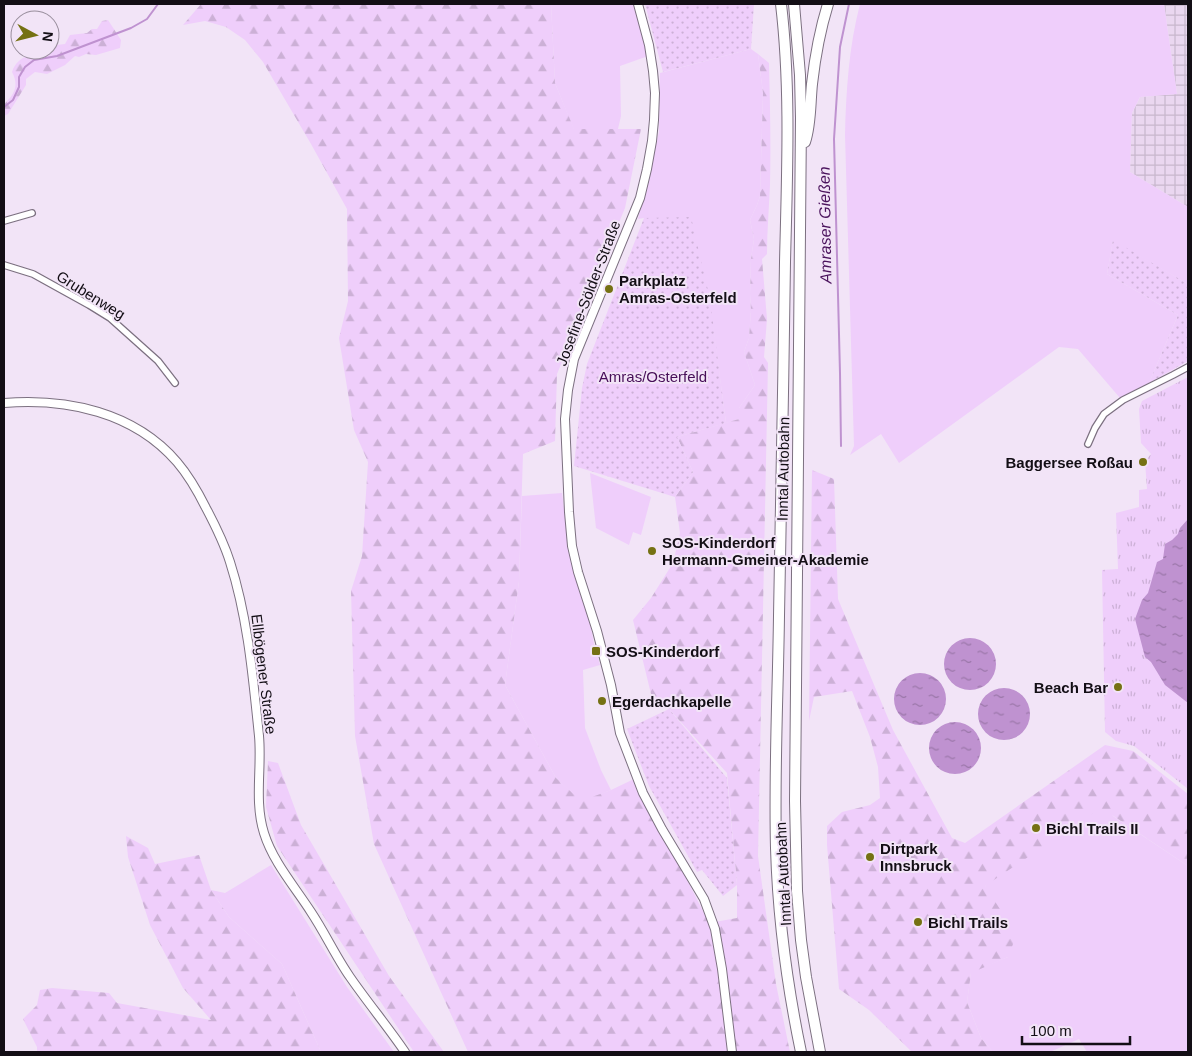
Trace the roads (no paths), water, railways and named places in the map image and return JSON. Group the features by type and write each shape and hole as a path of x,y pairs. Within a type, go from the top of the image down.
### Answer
{"highway":[{"name":"Inntal Autobahn","path":"781,4 787,110 776,849 784,954 800,1052"},
{"name":"Inntal Autobahn","path":"794,4 800,75 801,155 795,800 797,891 806,977 820,1052"},
{"path":"801,155 808,133 817,45 828,4"},
{"path":"815,1030 827,1052"}],"main road":[{"name":"Josefine-Sölder-Straße","path":"638,4 654,71 654,120 647,169 640,198 574,359 568,390 565,419 572,546 611,685 620,734 642,792 704,900 715,929 732,1052"},
{"name":"Ellbögener Straße","path":"4,403 54,403 85,408 110,415 139,429 154,440 176,461 193,484 225,547 235,578 243,614 254,684 259,741 260,817 266,838 279,864 318,923 349,976 405,1052"}],"street":[{"path":"4,221 32,212"},
{"name":"Grubenweg","path":"4,265 33,274 110,318 158,361 175,383"},
{"path":"1088,444 1104,414 1123,400 1173,376 1188,366"}],"water":[{"path":"1188,519 1188,703 1165,685 1151,662 1145,657 1135,619 1142,600 1148,593 1157,562 1163,559 1165,544 1178,534 1180,528"},
{"path":"970,638 980,640 988,646 994,654 996,664 994,674 988,682 980,688 970,690 960,688 952,682 946,674 944,664 946,654 952,646 960,640"},
{"path":"920,673 930,675 938,681 944,689 946,699 944,709 938,717 930,723 920,725 910,723 902,717 896,709 894,699 896,689 902,681 910,675"},
{"path":"1004,688 1014,690 1022,696 1028,704 1030,714 1028,724 1022,732 1014,738 1004,740 994,738 986,732 980,724 978,714 980,704 986,696 994,690"},
{"path":"955,722 965,724 973,730 979,738 981,748 979,758 973,766 965,772 955,774 945,772 937,766 931,758 929,748 931,738 937,730 945,724"}],"waterway":[{"path":"4,107 13,100 19,87 19,77 25,67 34,60 57,56 131,28 147,19 158,4"},
{"name":"Amraser Gießen","path":"841,446 834,139 840,47 849,4"}],"place":[{"name":"Parkplatz Amras-Osterfeld","path":"609,289"},
{"name":"Baggersee Roßau","path":"1143,462"},
{"name":"SOS-Kinderdorf Hermann-Gmeiner-Akademie","path":"652,551"},
{"name":"SOS-Kinderdorf","path":"596,651"},
{"name":"Beach Bar","path":"1118,687"},
{"name":"Egerdachkapelle","path":"602,701"},
{"name":"Bichl Trails II","path":"1036,828"},
{"name":"Dirtpark Innsbruck","path":"870,857"},
{"name":"Bichl Trails","path":"918,922"}],"park label":[{"name":"Amras/Osterfeld","path":"653,376"}]}
